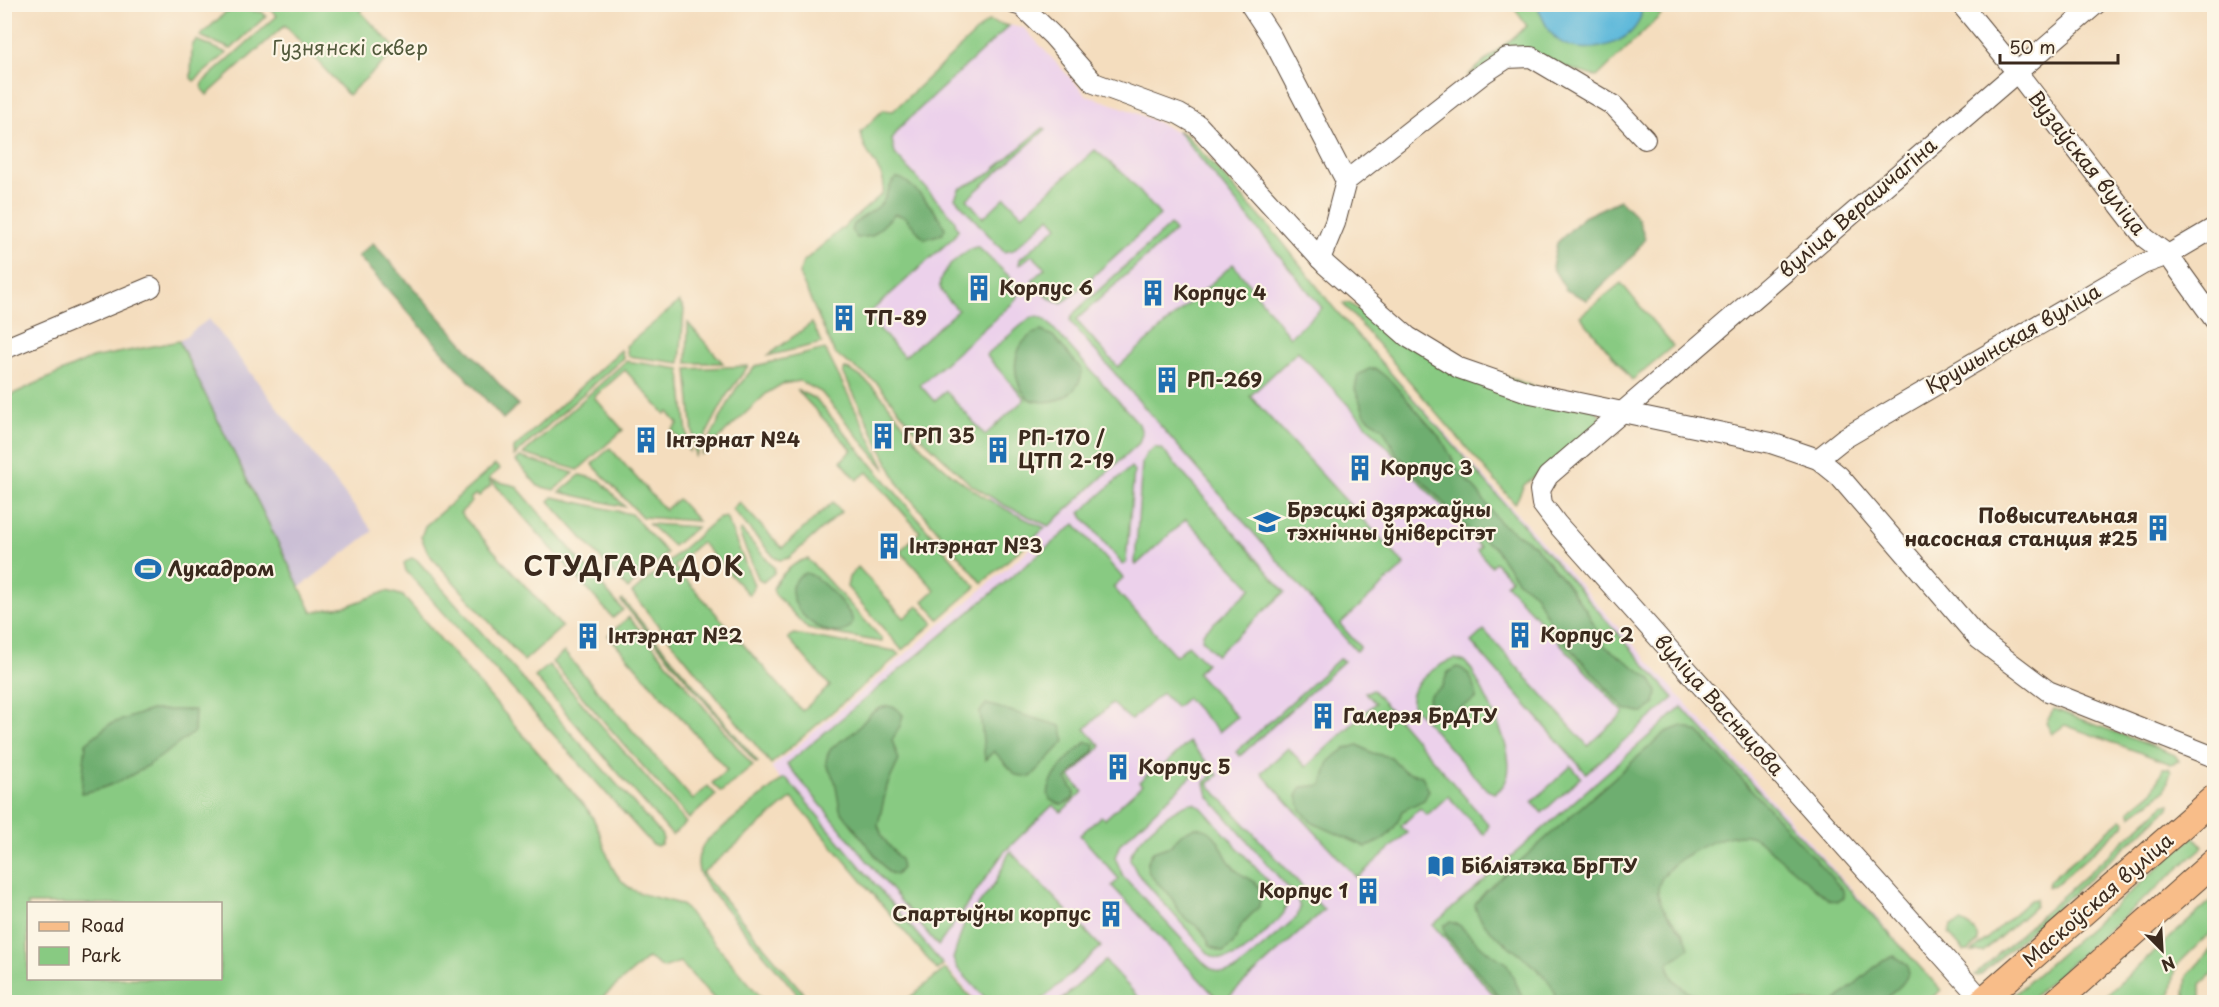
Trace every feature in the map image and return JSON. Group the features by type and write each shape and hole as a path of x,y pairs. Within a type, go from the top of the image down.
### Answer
{"main road":[{"name":"Маскоўская вуліца","path":"1982,1002 2214,798"},
{"path":"2056,1002 2214,862"}],"street":[{"path":"1014,4 1022,6 1052,35 1094,83 1179,114 1198,125 1320,259 1408,337 1459,368 1531,393 1771,443 1818,459 1839,476 1979,639 1997,656 2048,691 2214,757"},
{"path":"1250,4 1271,36 1346,181"},
{"name":"Вузаўская вуліца","path":"1961,4 2016,71 2145,238 2168,255 2214,319"},
{"name":"вуліца Верашчагіна","path":"1622,413 2096,4"},
{"path":"1320,259 1335,223 1346,181 1484,73 1507,58 1530,57 1614,106 1645,139"},
{"name":"Крушынская вуліца","path":"1818,459 1843,439 1966,366 2143,264 2168,255 2214,228"},
{"path":"4,349 151,287"},
{"name":"вуліца Васняцова","path":"1622,413 1548,476 1540,490 1542,504 1696,682 1982,1002"}],"shaded area":[{"name":"Брэсцкі дзяржаўны тэхнічны ўніверсітэт","path":"996,23 1024,28 1086,95 1127,109 1187,136 1280,239 1333,307 1941,990 1927,1002 977,1002 771,768 1033,546 827,321 925,195 872,138"},
{"path":"209,319 373,531 300,587 179,341"}],"green space":[{"name":"Гузнянскі сквер","path":"250,5 366,5 360,11 397,50 348,95 285,25 207,95 202,89 203,82 277,16 270,8"},
{"path":"1512,5 1655,5 1661,15 1597,77 1563,67 1530,49 1467,76 1527,26"},
{"path":"238,9 262,12 266,16 231,49 200,36 225,13"},
{"path":"988,21 1009,26 899,128 892,140 895,154 954,219 958,230 954,237 867,315 904,357 958,310 942,293 940,281 953,262 967,251 978,247 1013,280 1018,295 1014,302 920,385 934,401 946,391 985,435 1025,399 986,355 1030,318 1038,316 1045,319 1139,424 1142,433 1139,443 1049,526 1004,505 971,485 920,436 877,383 835,354 799,274 803,262 882,194 883,179 866,150 861,132 883,110 893,111"},
{"path":"196,40 227,53 194,81 191,78 192,46"},
{"path":"1043,128 1046,129 967,199 983,218 1005,197 1022,215 1095,150 1126,176 1160,215 1061,303 1049,298 1032,280 1045,268 1032,255 1019,265 1020,259 1058,226 1050,217 1013,250 1004,252 955,198 959,189 986,176"},
{"path":"1177,130 1187,136 1280,239 1333,307 1674,698 1586,773 1471,642 1484,630 1588,746 1624,713 1506,584 1511,579 1495,562 1491,566 1477,550 1480,547 1298,351 1250,396 1405,565 1340,624 1360,647 1356,651 1072,324 1070,320 1075,312 1170,225 1175,231 1076,320 1118,367 1233,264 1290,337 1322,308"},
{"path":"897,178 909,184 932,208 945,229 942,234 924,239 905,217 895,214 872,236 857,238 851,230 853,226 880,205"},
{"path":"1620,200 1638,218 1645,238 1634,255 1587,300 1566,290 1552,267 1557,243 1584,217"},
{"path":"373,243 518,405 503,419 358,256"},
{"path":"1621,283 1673,346 1632,380 1580,316"},
{"path":"679,302 684,309 680,363 628,356 626,346"},
{"path":"1349,303 1397,337 1595,409 1602,418 1598,425 1524,485 1515,504 1343,304"},
{"path":"688,323 723,363 687,363"},
{"path":"812,323 822,343 767,356"},
{"path":"1041,331 1053,336 1082,370 1080,379 1071,393 1046,402 1029,399 1022,391 1016,371 1018,351 1031,335"},
{"path":"179,341 312,612 347,606 387,591 403,596 588,810 610,862 621,881 636,892 683,906 765,1002 717,1002 680,962 663,968 648,958 597,1002 4,1001 4,398 92,358"},
{"path":"825,349 886,470 821,392 800,381 782,384 767,393 701,455 736,389 755,366"},
{"path":"621,350 623,358 514,456 514,448"},
{"path":"626,361 680,369 689,451 672,430 678,424 668,412 665,414 625,370 594,397 623,430 578,470 523,454"},
{"path":"748,366 727,395 695,456 687,369"},
{"path":"845,368 857,374 878,392 913,437 950,473 979,494 1045,528 982,583 899,485 843,372"},
{"path":"1369,369 1376,369 1391,381 1442,440 1460,473 1478,492 1500,523 1534,545 1586,610 1606,647 1650,678 1657,692 1655,704 1643,713 1626,710 1555,631 1535,594 1517,580 1494,547 1473,534 1397,454 1383,429 1365,415 1355,389 1358,375"},
{"path":"797,390 816,399 976,587 939,619 923,601 935,590 900,551 920,532 867,472 857,480 841,461 852,450"},
{"path":"1155,447 1163,450 1285,592 1216,655 1202,639 1203,633 1252,588 1186,519 1136,565 1142,463 1146,454"},
{"path":"610,448 665,510 678,499 698,521 642,517 592,464"},
{"path":"520,457 574,473 554,490 538,486 516,461"},
{"path":"495,465 500,469 489,478 491,485 479,496 476,494 470,499 472,502 460,513 562,627 524,661 428,553 421,537 425,526"},
{"path":"1131,467 1134,471 1126,562 1123,565 1080,513"},
{"path":"580,475 600,480 625,507 560,492"},
{"path":"491,480 516,486 623,610 613,618"},
{"path":"553,497 631,514 667,553 628,589 549,501"},
{"path":"739,502 782,548 833,502 841,512 789,558 780,560 775,558 732,509"},
{"path":"726,517 754,585 749,595 701,542 674,566 802,711 830,686 788,638 794,634 895,651 899,655 771,764 632,593 717,519"},
{"path":"649,524 697,527 673,546"},
{"path":"1075,524 1123,578 1113,587 1176,656 1188,645 1206,663 1197,673 1237,717 1219,732 1187,698 1176,707 1162,693 1131,720 1112,703 1085,729 1101,746 1070,777 1083,792 1061,812 1053,805 1004,852 938,946 787,764"},
{"path":"741,530 775,569 774,573 763,582 759,580 739,533"},
{"path":"411,558 417,560 661,834 663,839 661,844 657,846 652,844 406,571 404,563"},
{"path":"808,559 882,639 882,642 808,629 775,594 773,589 782,575 798,562"},
{"path":"858,567 904,618 918,606 934,623 902,650 847,587 849,577"},
{"path":"805,573 826,586 847,610 853,622 847,630 828,631 807,619 798,609 793,598 792,586 799,576"},
{"path":"623,600 758,762 756,763 621,601"},
{"path":"629,617 753,766 721,792 712,783 727,770 608,635"},
{"path":"564,652 693,800 708,786 716,795 689,819 552,662"},
{"path":"1339,659 1344,661 1240,756 1236,752"},
{"path":"1455,659 1465,662 1472,670 1502,734 1509,769 1505,783 1494,793 1487,790 1414,708 1411,700 1416,687 1427,675"},
{"path":"549,665 686,823 672,835 535,677"},
{"path":"1458,667 1472,680 1476,699 1444,717 1433,715 1427,706 1430,695 1442,687 1448,672"},
{"path":"1373,690 1489,825 1484,835 1448,796 1427,815 1420,808 1401,826 1407,833 1357,878 1261,773 1288,748 1306,767 1375,703 1365,692"},
{"path":"986,704 1061,726 1065,741 1031,777 1016,775 994,751 985,760 980,712"},
{"path":"888,706 896,708 903,715 892,740 899,760 887,786 878,825 883,838 900,859 902,868 896,875 888,872 840,810 835,781 826,764 833,747 874,712"},
{"path":"1682,707 1941,990 1927,1002 1500,1002 1433,925"},
{"path":"2054,709 2175,755 2179,761 2171,764 2065,725 2052,734 2046,723"},
{"path":"151,710 195,710 194,732 126,778 97,790 81,793 86,743 110,724"},
{"path":"1682,726 1698,732 1707,741 1843,890 1844,898 1837,902 1829,900 1755,838 1744,835 1720,839 1691,852 1678,861 1660,881 1658,892 1663,908 1683,934 1689,948 1668,964 1670,972 1682,987 1706,1002 1554,1002 1554,990 1546,979 1534,966 1489,929 1479,916 1475,904 1486,891 1666,732"},
{"path":"1087,742 1095,744 1094,751 1066,779 1075,792 1073,799 1062,805 1050,800 1048,793 1054,777 1074,752"},
{"path":"1189,742 1207,762 1120,844 1115,857 1123,876 1205,964 1220,972 1237,969 1297,917 1300,908 1297,898 1208,796 1205,783 1214,771 1218,775 1208,784 1324,910 1223,1002 1206,1002 1214,995 1112,886 1119,879 1080,835 1101,816 1105,819 1142,785 1139,782 1159,764 1162,767"},
{"path":"1358,745 1372,753 1391,757 1404,771 1422,776 1429,791 1424,800 1402,811 1397,824 1389,834 1379,842 1366,847 1311,822 1301,810 1297,796 1302,787 1322,785 1329,761 1345,749"},
{"path":"1571,766 1581,777 1542,813 1532,802"},
{"path":"2163,768 2169,768 2171,772 2165,790 2131,816 2129,811 2153,791"},
{"path":"784,778 943,965 937,970 792,798 702,873 811,1002 804,1002 706,885 698,868 698,858 706,841"},
{"path":"1194,803 1202,808 1281,896 1286,905 1284,913 1255,942 1237,955 1228,958 1218,958 1209,954 1137,873 1130,859 1138,843 1156,824 1186,804"},
{"path":"2165,804 2170,804 2169,808 1979,976 1975,975"},
{"path":"2122,819 2125,821 2124,825 2054,886 2048,887 2049,881"},
{"path":"1195,827 1211,833 1231,864 1239,873 1256,884 1261,891 1259,907 1242,924 1233,944 1223,952 1210,946 1199,928 1180,913 1170,895 1154,880 1148,870 1147,865 1153,852 1170,846 1181,834"},
{"path":"2194,836 2203,847 2027,1002 2006,1002"},
{"path":"1010,851 1101,947 1039,1002 989,1002 958,969 953,959 964,924 995,883"},
{"path":"2214,898 2214,929 2176,966 2171,995 2163,1002 2099,1002"},
{"path":"2036,899 2035,906 1983,952 1972,952 2030,900"},
{"path":"1450,922 1459,925 1483,948 1507,964 1522,996 1520,1002 1504,1002 1445,934 1444,925"},
{"path":"1961,922 1973,930 1978,939 1969,951 1964,951 1949,934 1951,926"},
{"path":"2214,946 2214,972 2201,984 2201,1002 2184,1002 2187,976"},
{"path":"1894,956 1907,964 1908,970 1904,981 1890,995 1880,1002 1834,1002 1883,960"},
{"path":"1105,961 1143,1002 1059,1002"},
{"path":"945,969 975,1002 904,1002"}],"water":[{"path":"1537,5 1641,5 1640,18 1625,37 1612,44 1584,48 1570,46 1555,38"}],"place":[{"name":"Корпус 6","path":"979,288"},
{"name":"Корпус 4","path":"1153,293"},
{"name":"ТП-89","path":"844,318"},
{"name":"РП-269","path":"1167,380"},
{"name":"ГРП 35","path":"883,436"},
{"name":"Інтэрнат №4","path":"646,440"},
{"name":"РП-170 / ЦТП 2-19","path":"998,450"},
{"name":"Корпус 3","path":"1360,468"},
{"name":"Брэсцкі дзяржаўны тэхнічны ўніверсітэт","path":"1267,522"},
{"name":"Повысительная насосная станция #25","path":"2158,528"},
{"name":"Інтэрнат №3","path":"889,546"},
{"name":"Лукадром","path":"148,569"},
{"name":"Корпус 2","path":"1520,635"},
{"name":"Інтэрнат №2","path":"588,636"},
{"name":"Галерэя БрДТУ","path":"1323,716"},
{"name":"Корпус 5","path":"1118,767"},
{"name":"Бібліятэка БрГТУ","path":"1441,866"},
{"name":"Корпус 1","path":"1368,891"},
{"name":"Спартыўны корпус","path":"1111,914"}],"district":[{"name":"СТУДГАРАДОК","path":"634,567"}]}
